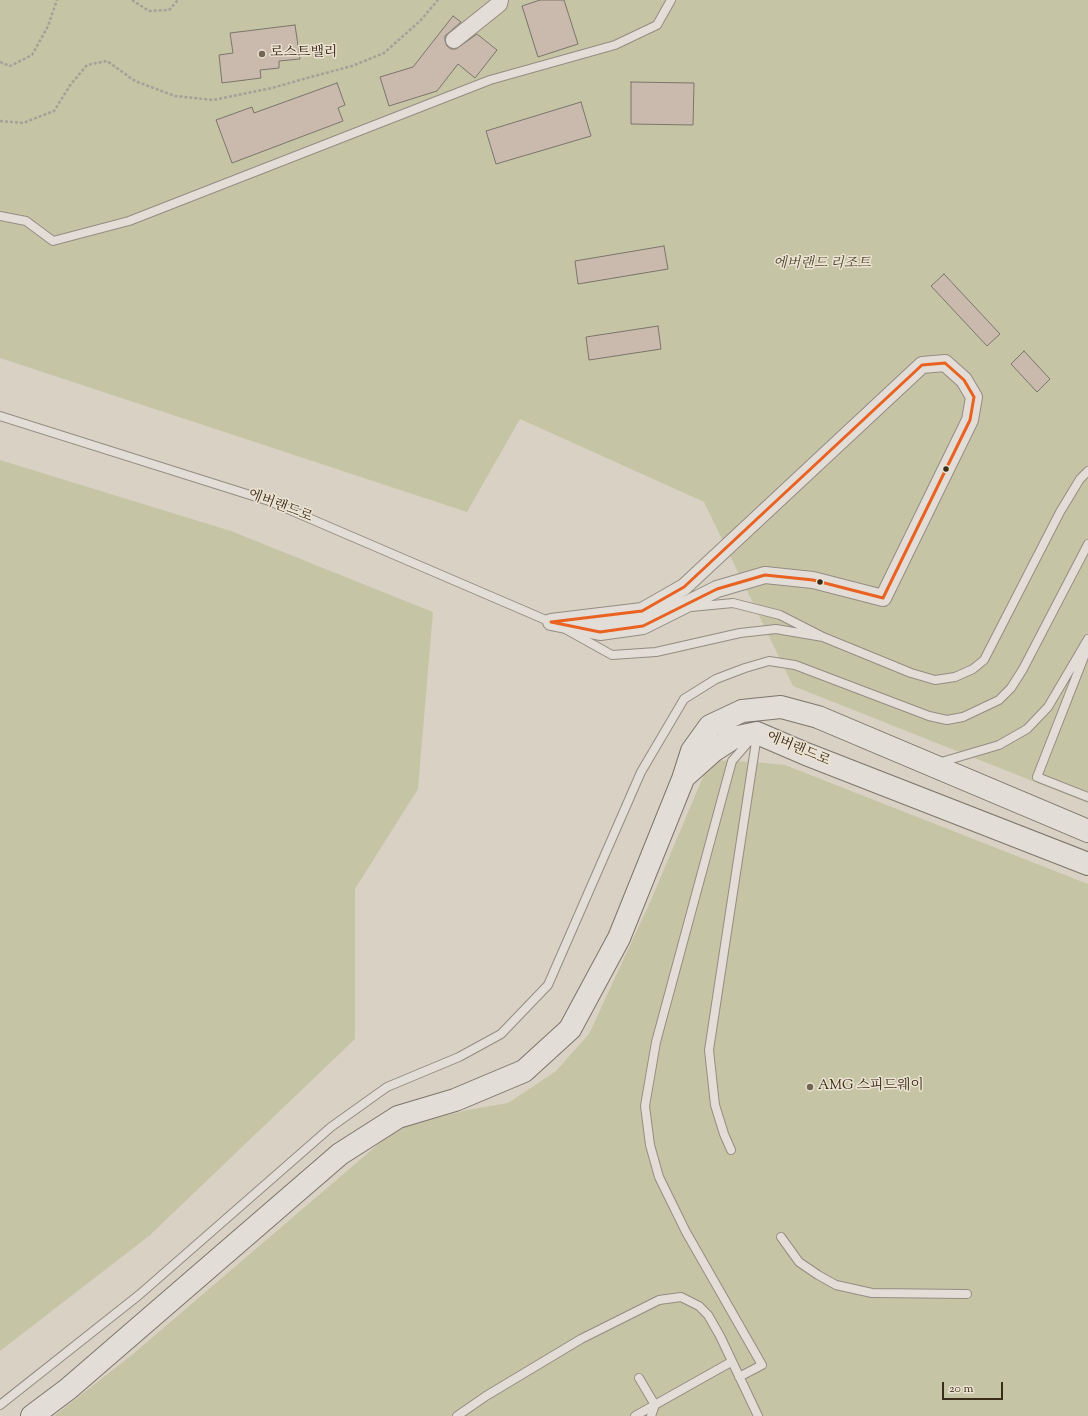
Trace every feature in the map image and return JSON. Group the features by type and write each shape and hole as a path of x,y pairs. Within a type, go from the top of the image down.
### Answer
{"street":[{"path":"454,40 499,4 500,0"},
{"path":"945,364 964,380 974,397 970,420 884,598 813,580 765,575 717,589 643,626 600,632 551,622 642,611 684,587 922,365 945,364"},
{"name":"에버랜드로","path":"682,779 692,751 710,726 742,711 781,707 818,717 1088,831"},
{"name":"에버랜드로","path":"682,779 713,751 733,738 757,733 806,754 1088,864"},
{"path":"32,1416 68,1389 340,1154 398,1117 455,1100 524,1071 570,1029 619,938 682,779"}],"lane":[{"path":"0,216 26,221 53,241 129,221 490,80 615,45 656,25 671,0"},
{"name":"에버랜드로","path":"0,416 269,500 551,622 612,655 656,652 740,633 776,629 824,637"},
{"path":"642,611 732,603 780,615 824,637 911,672 935,680 955,677 973,669 984,660 1060,512 1080,479 1088,471"},
{"path":"0,1405 139,1295 337,1123 387,1087 459,1057 501,1034 548,985 641,772 684,698 716,679 769,661 795,665 929,716 947,720 963,716 999,700 1011,688 1023,669 1088,544"},
{"path":"931,765 999,745 1027,729 1048,707 1088,639"},
{"path":"1088,646 1037,777 1088,797"},
{"path":"731,1150 724,1134 715,1105 709,1050 757,733"},
{"path":"739,1377 762,1365 686,1232 659,1177 650,1145 645,1106 656,1042 732,761 757,733"},
{"path":"781,1237 799,1262 818,1276 836,1285 872,1293 967,1294"},
{"path":"457,1416 498,1388 581,1339 658,1300 681,1298 699,1306 708,1315 720,1336 731,1362 758,1416"},
{"path":"635,1416 731,1362"},
{"path":"639,1378 655,1405"},
{"path":"651,1416 655,1405"}],"path":[{"path":"0,62 10,66 32,55 48,26 57,0"},
{"path":"132,0 149,11 169,10 178,0"},
{"path":"0,121 24,123 54,111 70,84 87,65 107,61 135,81 175,96 213,100 272,88 352,66 384,53 420,21 438,0"}],"green space":[{"name":"에버랜드 리조트","path":"0,0 1088,0 1088,803 793,686 704,502 520,419 467,512 0,358"},
{"path":"0,460 231,531 433,612 418,789 355,889 355,1039 149,1236 0,1351"},
{"name":"AMG 스피드웨이","path":"710,760 785,765 1088,884 1088,1416 54,1416 133,1354 396,1129 467,1110 508,1103 556,1071 589,1034 651,900"}],"building":[{"path":"540,0 564,0 578,44 538,57 522,6"},
{"path":"453,16 461,22 445,36 447,46 451,49 456,49 477,34 497,50 475,78 458,64 437,91 389,106 380,77 413,67"},
{"name":"로스트밸리","path":"295,25 300,59 279,61 279,68 260,70 261,78 222,83 219,55 233,53 230,33"},
{"path":"631,82 694,83 693,125 631,124"},
{"path":"337,83 345,105 338,108 343,121 232,163 216,120 252,107 254,113"},
{"path":"581,102 591,136 496,164 486,131"},
{"path":"664,246 668,269 578,284 575,261"},
{"path":"944,274 1000,334 987,346 931,286"},
{"path":"658,326 661,349 589,360 586,337"},
{"path":"1024,351 1050,379 1037,392 1011,364"}],"transit line":[{"path":"945,363 964,380 974,397 970,420 883,598 813,580 765,575 717,589 643,626 600,632 551,622 642,611 684,587 922,365 945,363"}],"place":[{"name":"로스트밸리","path":"262,54"},
{"name":"AMG 스피드웨이","path":"810,1087"}]}
